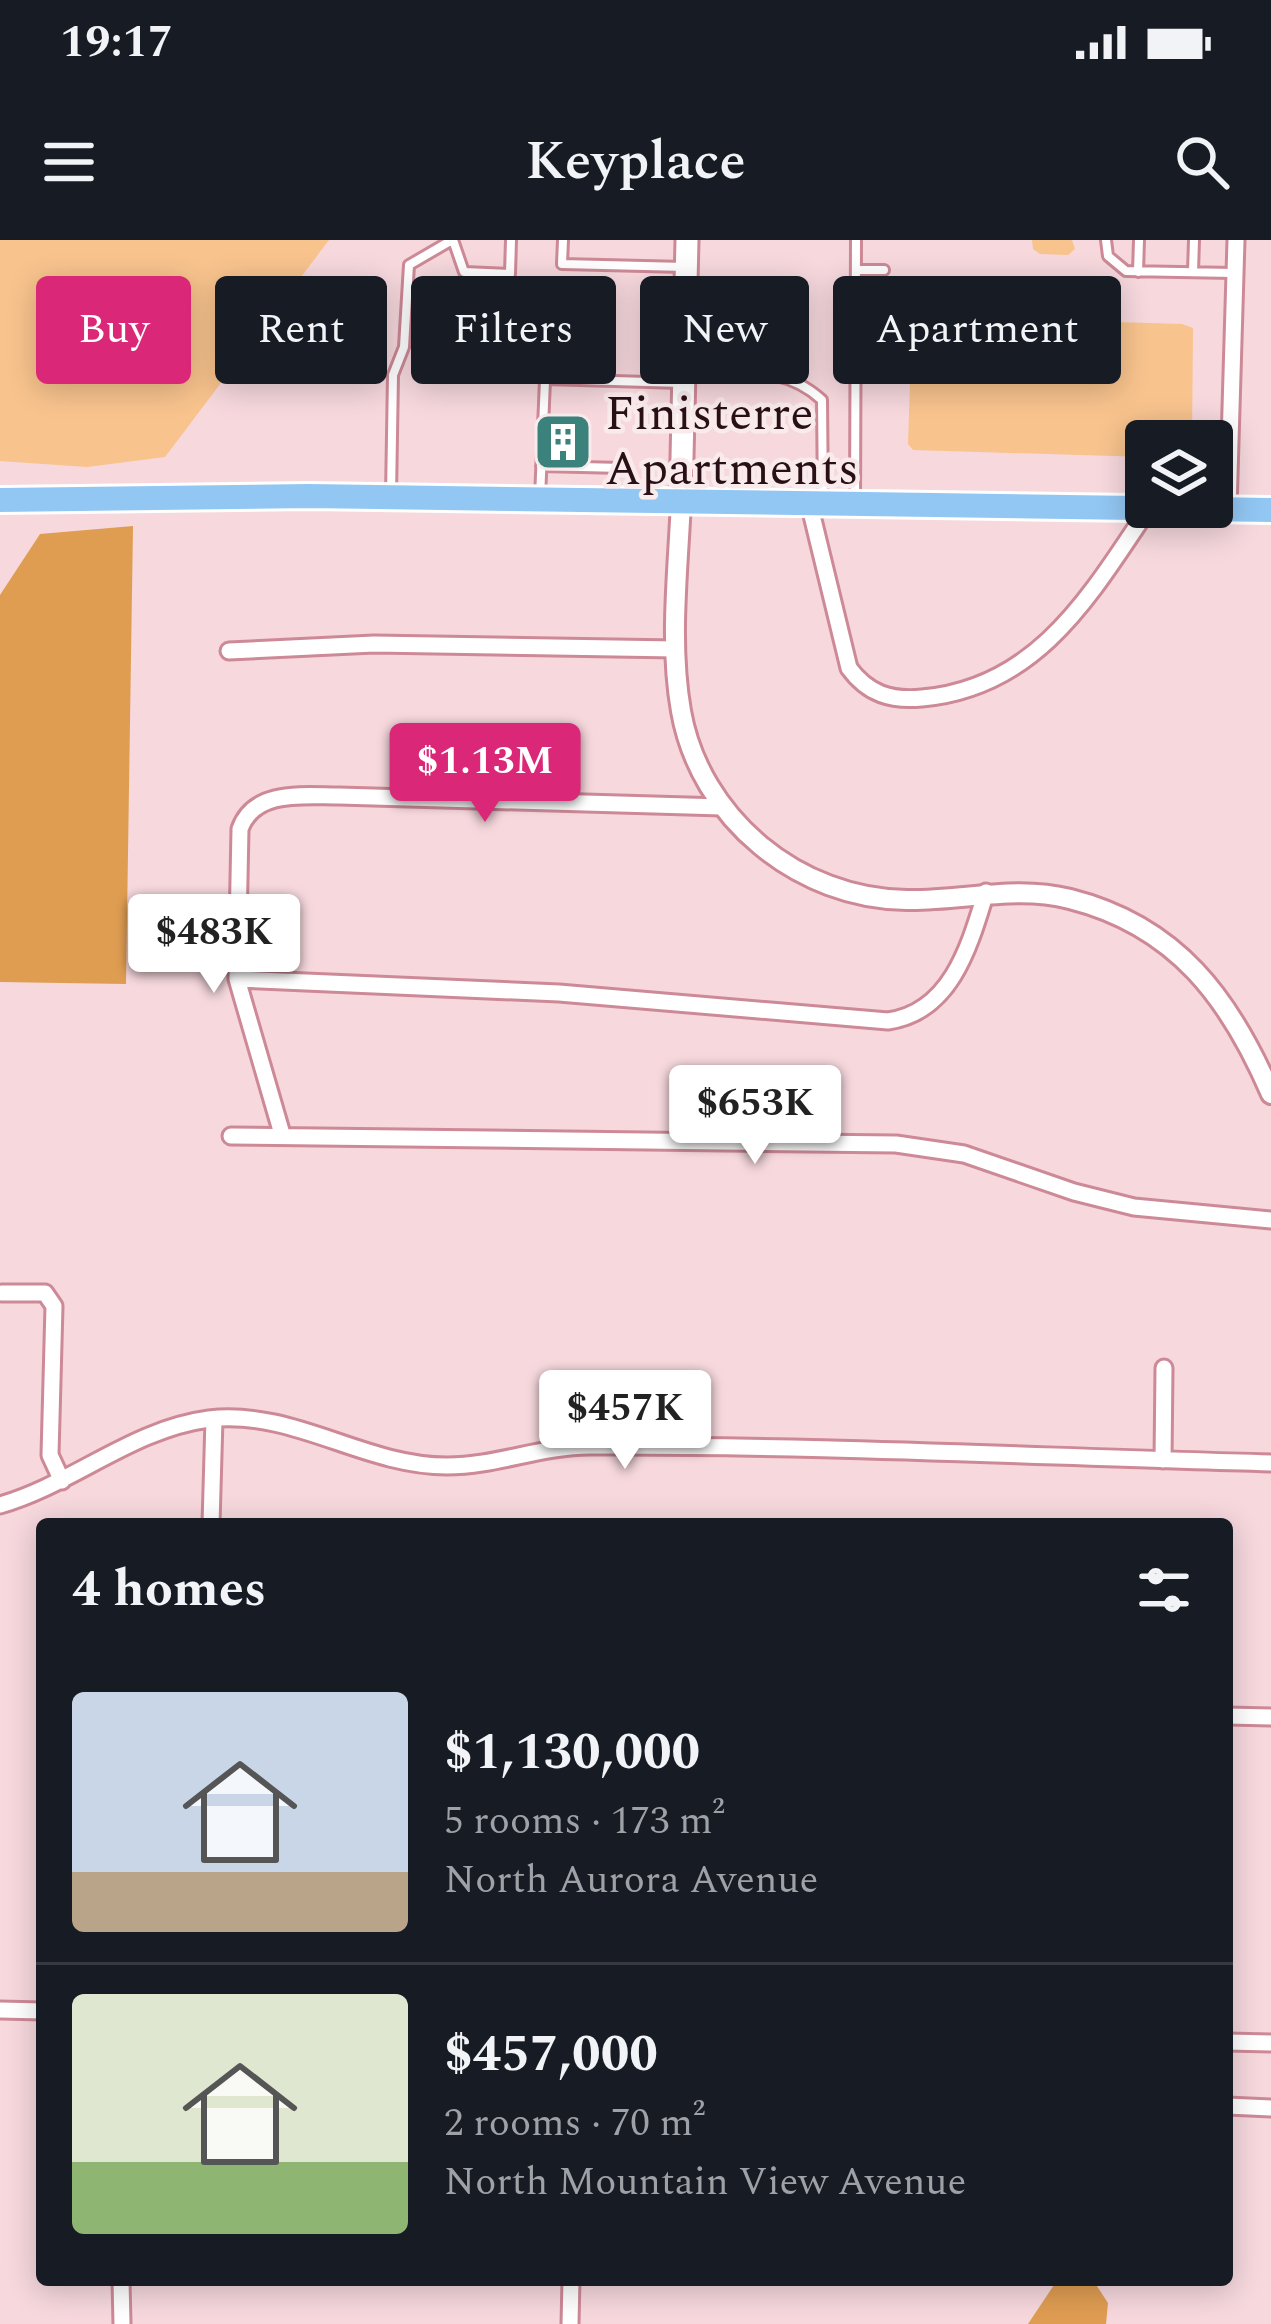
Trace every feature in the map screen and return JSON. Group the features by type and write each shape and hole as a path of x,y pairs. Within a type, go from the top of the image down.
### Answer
{"main road":[{"path":"687,240 687,276"},
{"path":"681,501 684,384"},
{"path":"0,500 391,497 1125,508"},
{"path":"1233,509 1271,510"}],"street":[{"path":"1231,420 1236,240"},
{"path":"681,501 676,649 681,713 690,745 722,807 774,857 824,884 891,899 986,892 1069,899 1152,934 1203,976 1263,1058 1271,1094"},
{"path":"816,503 849,668 857,680 880,695 912,699 988,682 1046,646 1085,602 1135,528"},
{"path":"229,651 374,644 676,649"},
{"path":"281,1134 237,980 239,844 244,816 254,807 284,797 722,807"},
{"path":"237,980 559,993 888,1021 919,1012 944,989 968,950 986,892"},
{"path":"231,1136 896,1144 964,1154 1134,1207 1271,1220"},
{"path":"2,1293 45,1294 53,1306 50,1455 62,1481"},
{"path":"1163,1460 1164,1368"},
{"path":"211,1518 214,1419"},
{"path":"0,1504 62,1481 159,1430 214,1419 290,1424 379,1456 445,1466 592,1446 1271,1463"},
{"path":"1233,1716 1271,1717"},
{"path":"0,2011 36,2011"},
{"path":"1233,2042 1271,2043"},
{"path":"1233,2106 1271,2108"},
{"path":"121,2286 122,2324"},
{"path":"570,2324 571,2286"}],"lane":[{"path":"391,497 393,375 404,347 409,265 452,240 464,272 510,274 511,240"},
{"path":"563,240 562,264 687,267"},
{"path":"855,504 856,240"},
{"path":"1106,240 1108,256 1126,271 1235,273"},
{"path":"1138,272 1139,240"},
{"path":"1193,272 1194,240"},
{"path":"856,270 884,270"},
{"path":"540,499 545,384"},
{"path":"805,384 822,400 816,503"},
{"path":"541,466 622,468"}],"shaded area":[{"path":"0,240 329,240 302,276 215,276 215,384 220,384 165,457 87,467 0,461"},
{"path":"1032,240 1072,240 1075,249 1068,255 1040,254"},
{"path":"1121,322 1193,328 1192,420 1125,420 1125,456 913,450 908,444 910,384 1121,384"},
{"path":"133,526 126,984 0,982 0,595 40,534"},
{"path":"1053,2286 1097,2286 1108,2303 1106,2324 1028,2324"}],"place":[{"name":"Finisterre Apartments","path":"563,442"}]}
